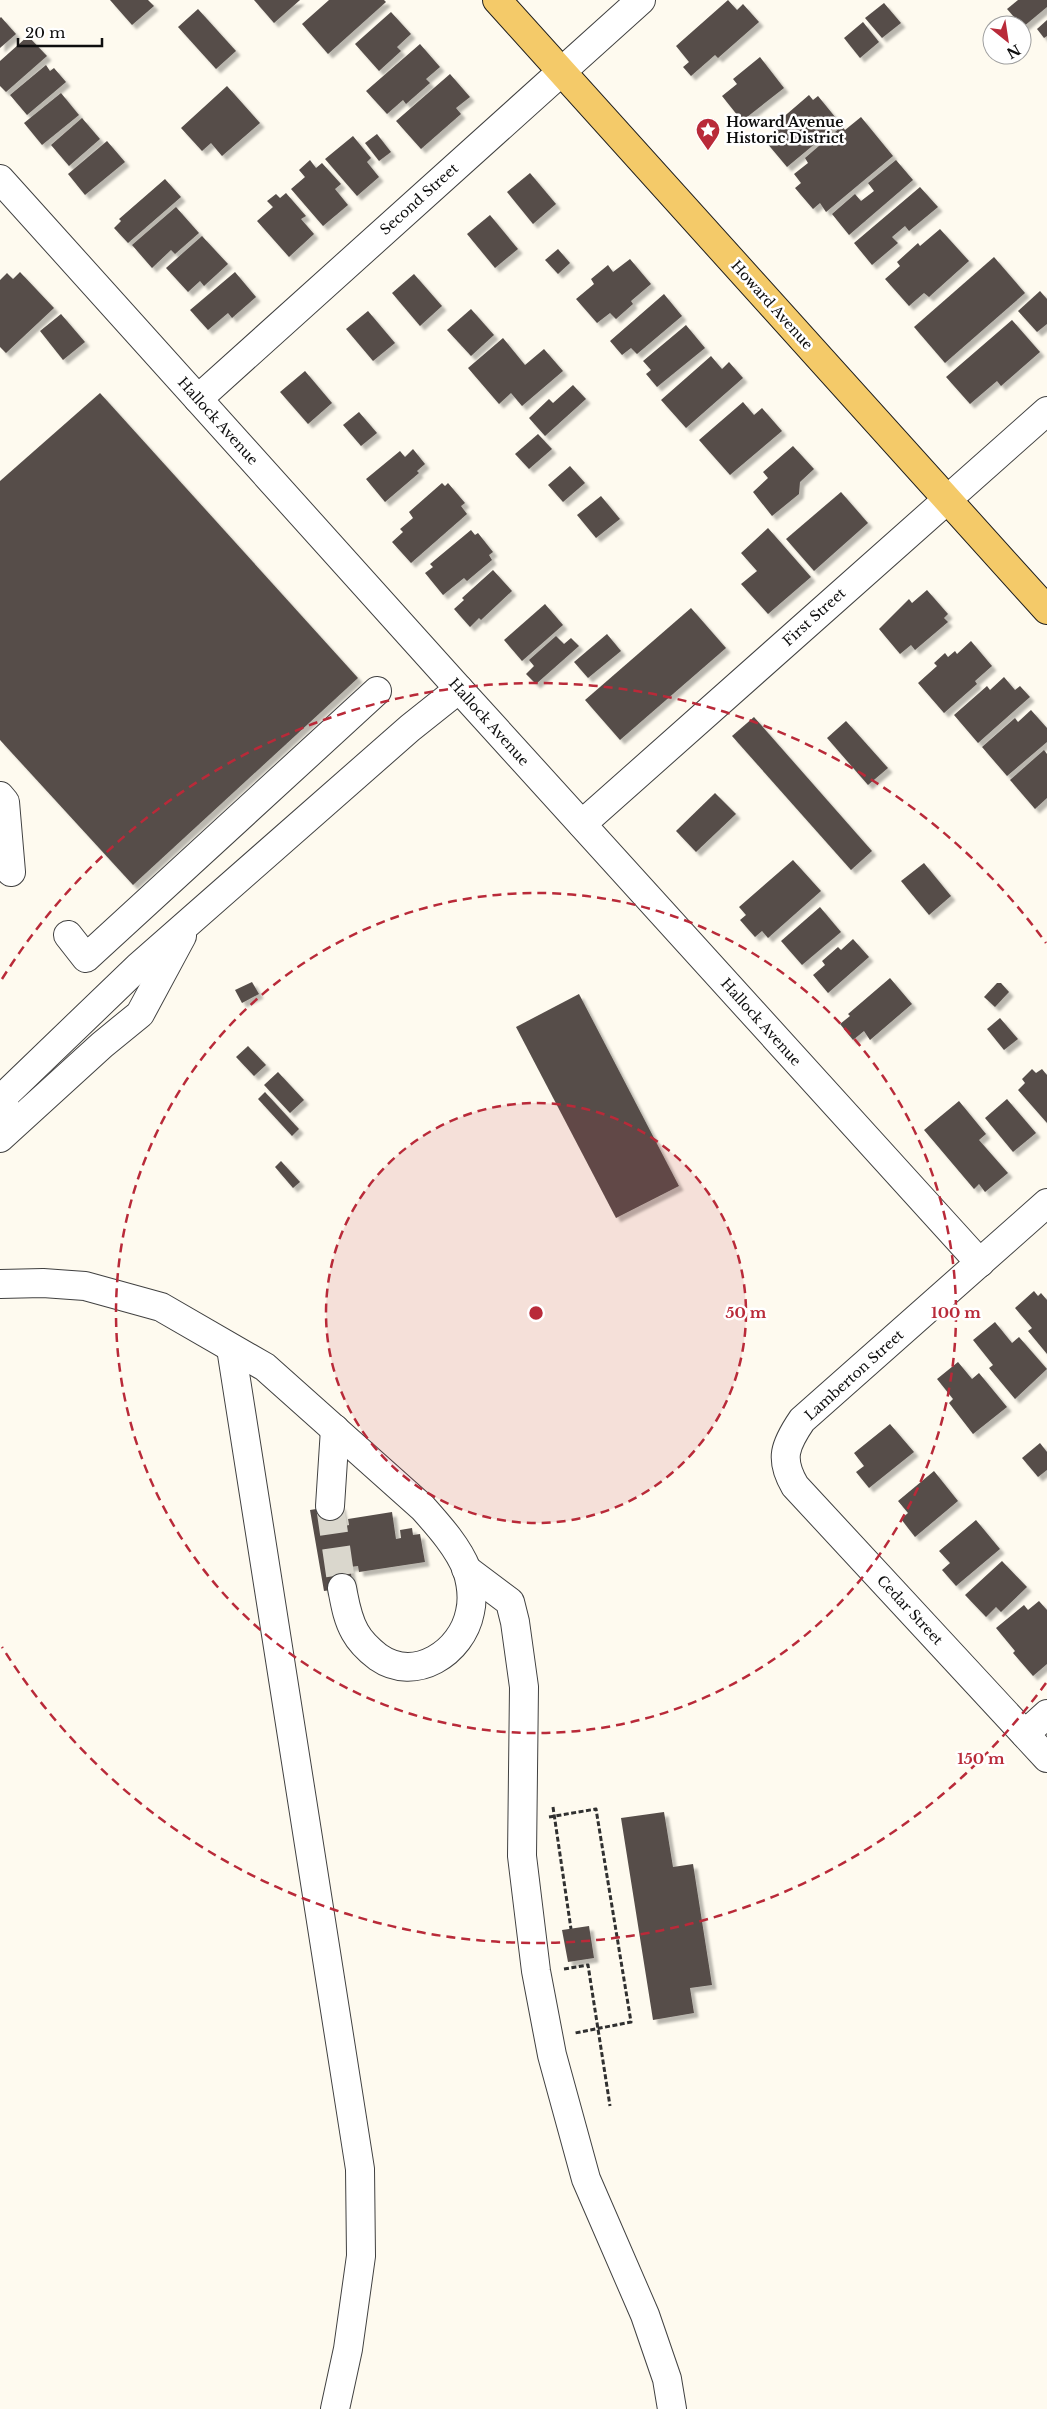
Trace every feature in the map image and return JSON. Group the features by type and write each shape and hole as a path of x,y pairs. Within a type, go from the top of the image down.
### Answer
{"main road":[{"name":"Howard Avenue","path":"497,0 1047,610"}],"street":[{"name":"Second Street","path":"198,399 641,0"},
{"name":"Hallock Avenue","path":"0,179 458,688 980,1263"},
{"name":"First Street","path":"582,824 1047,411"},
{"path":"0,1134 5,1095 138,967 413,724 458,688"},
{"path":"68,935 86,958 376,691"},
{"path":"0,796 5,802 11,872"},
{"path":"0,1138 87,1058 140,1014 190,921"},
{"name":"Lamberton Street","path":"785,1455 789,1439 802,1420 1047,1203"},
{"path":"0,1284 43,1283 85,1286 161,1307 265,1367 423,1508 446,1533 466,1569 471,1590 470,1613 452,1648 432,1663 408,1668 388,1664 366,1648 355,1633 347,1613 342,1588"},
{"path":"231,1348 360,2169 361,2256 348,2349 335,2409"},
{"path":"330,1506 335,1430"},
{"name":"Cedar Street","path":"785,1455 787,1473 795,1486 1047,1758"},
{"path":"466,1569 510,1602 516,1622 524,1687 522,1856 536,1972 552,2055 586,2179 645,2315 667,2380 672,2409"},
{"path":"1025,1734 1047,1714"}],"path":[{"path":"544,1817 596,1809 631,2022 598,2028"},
{"path":"557,1970 588,1965 610,2106"}],"building":[{"path":"110,0 148,0 154,6 132,25"},
{"path":"254,0 300,0 274,23"},
{"path":"329,0 384,0 386,2 328,54 302,24"},
{"path":"728,0 737,10 743,4 759,22 718,58 715,55 691,76 683,67 689,62 676,46"},
{"path":"1018,0 1047,0 1047,7 1032,20 1032,15 1012,15 1007,9"},
{"path":"884,3 901,23 882,38 865,18"},
{"path":"198,9 236,51 216,69 178,27"},
{"path":"391,12 411,34 397,47 401,51 379,71 355,44"},
{"path":"0,18 16,34 0,48"},
{"path":"1047,20 1047,36 1044,38 1037,29"},
{"path":"863,22 879,42 860,58 844,38"},
{"path":"28,36 47,56 6,92 0,86 0,61"},
{"path":"420,44 440,67 426,79 430,83 406,104 403,100 387,114 366,91"},
{"path":"760,57 784,88 742,121 722,96 737,84 733,79"},
{"path":"46,65 50,71 54,68 66,82 27,115 10,95"},
{"path":"450,74 470,97 456,108 461,114 421,149 396,121"},
{"path":"227,86 260,123 222,156 211,143 202,151 181,128"},
{"path":"61,93 79,115 42,145 24,123"},
{"path":"809,95 813,100 818,96 840,123 787,167 766,142 778,132 773,126"},
{"path":"861,117 893,156 826,212 820,203 813,209 795,188 801,183 794,174 808,163 805,158 842,126 845,130"},
{"path":"82,118 100,139 69,166 51,145"},
{"path":"377,134 391,152 379,161 365,143"},
{"path":"353,136 371,158 367,162 379,177 357,196 325,159"},
{"path":"107,141 125,162 85,195 68,174"},
{"path":"310,160 316,168 322,163 341,184 335,189 348,205 323,226 291,189 305,177 299,170"},
{"path":"896,160 913,180 849,235 832,214 855,194 861,201 874,191 868,183"},
{"path":"530,173 556,204 533,224 507,192"},
{"path":"165,179 181,197 128,243 114,228 121,221 119,219"},
{"path":"920,187 938,207 909,231 905,226 892,237 898,243 872,265 854,243"},
{"path":"286,193 306,216 301,219 314,234 289,257 257,221 273,207 267,201 276,194 280,198"},
{"path":"176,207 199,233 175,254 171,250 152,268 132,245"},
{"path":"490,215 518,249 495,268 467,234"},
{"path":"940,229 969,261 929,297 924,293 909,306 885,279 900,266 897,262 918,243 920,246"},
{"path":"202,236 228,264 204,286 200,281 188,292 166,268"},
{"path":"558,249 570,263 558,274 545,260"},
{"path":"994,257 1025,293 945,363 914,327"},
{"path":"630,259 651,284 631,301 633,304 616,319 610,313 597,323 576,299 594,284 591,279 608,265 613,272"},
{"path":"20,272 54,308 6,353 0,347 0,280 7,273 13,279"},
{"path":"235,272 256,297 232,318 228,313 208,330 190,310"},
{"path":"414,274 442,306 420,326 392,293"},
{"path":"1040,291 1047,299 1047,324 1037,332 1018,311"},
{"path":"664,294 682,316 637,354 631,348 622,355 610,341"},
{"path":"471,309 494,335 471,356 447,330"},
{"path":"368,311 395,343 373,361 346,329"},
{"path":"61,314 85,342 63,360 40,331"},
{"path":"1012,320 1040,352 1001,386 997,381 970,404 946,377"},
{"path":"686,325 705,348 657,387 646,374 651,370 643,361"},
{"path":"503,338 525,365 544,349 563,371 522,406 511,393 499,404 468,368"},
{"path":"711,356 722,369 729,362 743,378 686,428 661,400"},
{"path":"305,371 332,403 308,424 280,392"},
{"path":"573,385 586,399 545,436 529,418 549,399 553,403"},
{"path":"100,393 358,678 133,885 0,740 0,481"},
{"path":"743,402 754,415 762,408 782,431 730,475 699,440"},
{"path":"359,412 377,433 361,446 343,425"},
{"path":"538,434 552,449 529,469 515,454"},
{"path":"793,446 814,469 800,482 799,494 772,516 753,492 768,478 763,472"},
{"path":"413,449 425,464 417,471 419,473 385,502 366,479 400,451 405,457"},
{"path":"570,466 585,483 563,502 548,485"},
{"path":"442,483 445,486 448,483 465,503 461,506 467,514 411,563 392,542 403,532 400,529 413,518 409,512"},
{"path":"841,492 868,523 814,571 786,539"},
{"path":"601,496 620,519 596,538 577,515"},
{"path":"768,528 811,577 768,614 741,584 757,571 741,553"},
{"path":"471,530 475,535 478,533 493,552 489,555 492,560 467,581 464,578 443,595 425,573 433,567 430,564"},
{"path":"493,570 512,591 481,620 479,618 470,627 454,609 464,600 462,598"},
{"path":"927,590 948,614 944,618 948,622 915,650 911,645 900,654 879,629 909,599 912,603"},
{"path":"545,604 563,625 522,661 504,640"},
{"path":"691,608 726,648 620,740 585,700"},
{"path":"607,634 621,651 588,678 574,662"},
{"path":"556,636 564,644 571,638 579,646 536,684 526,674 534,666 529,660"},
{"path":"971,641 992,666 975,681 977,684 944,713 918,683 937,666 934,663 945,653 948,657 955,651 957,654"},
{"path":"1004,677 1015,690 1020,686 1030,697 978,743 954,715 987,686 990,690"},
{"path":"1031,710 1047,728 1047,742 1007,776 982,747 1015,718 1018,722"},
{"path":"754,717 872,851 851,870 732,736"},
{"path":"846,721 888,768 868,785 827,738"},
{"path":"1044,750 1047,754 1047,798 1035,809 1010,780"},
{"path":"715,793 736,814 696,852 676,831"},
{"path":"793,860 821,891 768,938 762,931 755,937 740,920 746,915 739,907"},
{"path":"924,863 951,896 929,915 901,881"},
{"path":"820,907 841,932 802,965 781,941"},
{"path":"853,939 869,957 828,993 813,975 825,965 822,961 838,947 841,950"},
{"path":"890,978 912,1004 870,1040 864,1031 853,1040 840,1024 850,1016 848,1014"},
{"path":"252,982 259,994 242,1003 235,990"},
{"path":"997,983 1001,983 1009,992 995,1007 984,997"},
{"path":"579,994 679,1186 616,1218 516,1027"},
{"path":"1000,1018 1018,1039 1004,1050 987,1029"},
{"path":"248,1046 266,1065 254,1076 236,1057"},
{"path":"1032,1069 1036,1073 1042,1069 1047,1075 1047,1123 1018,1090 1025,1083 1022,1079"},
{"path":"278,1072 304,1100 290,1113 264,1085"},
{"path":"265,1092 299,1129 292,1136 258,1099"},
{"path":"1007,1099 1036,1133 1013,1152 985,1118"},
{"path":"959,1101 986,1134 979,1140 1008,1173 985,1192 979,1184 974,1189 924,1130"},
{"path":"281,1161 300,1182 293,1188 275,1167"},
{"path":"1034,1291 1038,1296 1041,1293 1047,1300 1047,1354 1028,1331 1032,1328 1015,1308"},
{"path":"995,1322 1012,1343 1019,1337 1047,1369 1015,1399 989,1368 993,1365 973,1340"},
{"path":"958,1362 972,1379 979,1373 1007,1407 973,1434 949,1403 953,1399 937,1379"},
{"path":"890,1424 914,1452 869,1488 856,1472 864,1466 854,1453"},
{"path":"1040,1443 1047,1452 1047,1470 1038,1477 1022,1458"},
{"path":"934,1471 958,1501 915,1537 901,1519 908,1513 898,1501"},
{"path":"341,1505 345,1526 349,1525 348,1519 392,1512 396,1539 401,1538 400,1530 412,1528 413,1535 420,1534 425,1562 359,1572 358,1566 350,1567 353,1587 324,1591 310,1510"},
{"path":"976,1520 1000,1549 956,1586 942,1570 950,1563 939,1551"},
{"path":"1002,1561 1027,1587 1001,1612 996,1607 986,1617 965,1595"},
{"path":"1039,1601 1047,1610 1047,1664 1033,1676 1013,1653 1015,1651 996,1628 1024,1605 1028,1610"},
{"path":"664,1812 673,1867 693,1864 712,1985 690,1988 694,2013 653,2020 621,1818"},
{"path":"589,1926 594,1958 568,1962 562,1930"}],"tunnel":[{"path":"330,1506 342,1588"}],"place":[{"name":"Howard Avenue Historic District","path":"708,151"}]}
